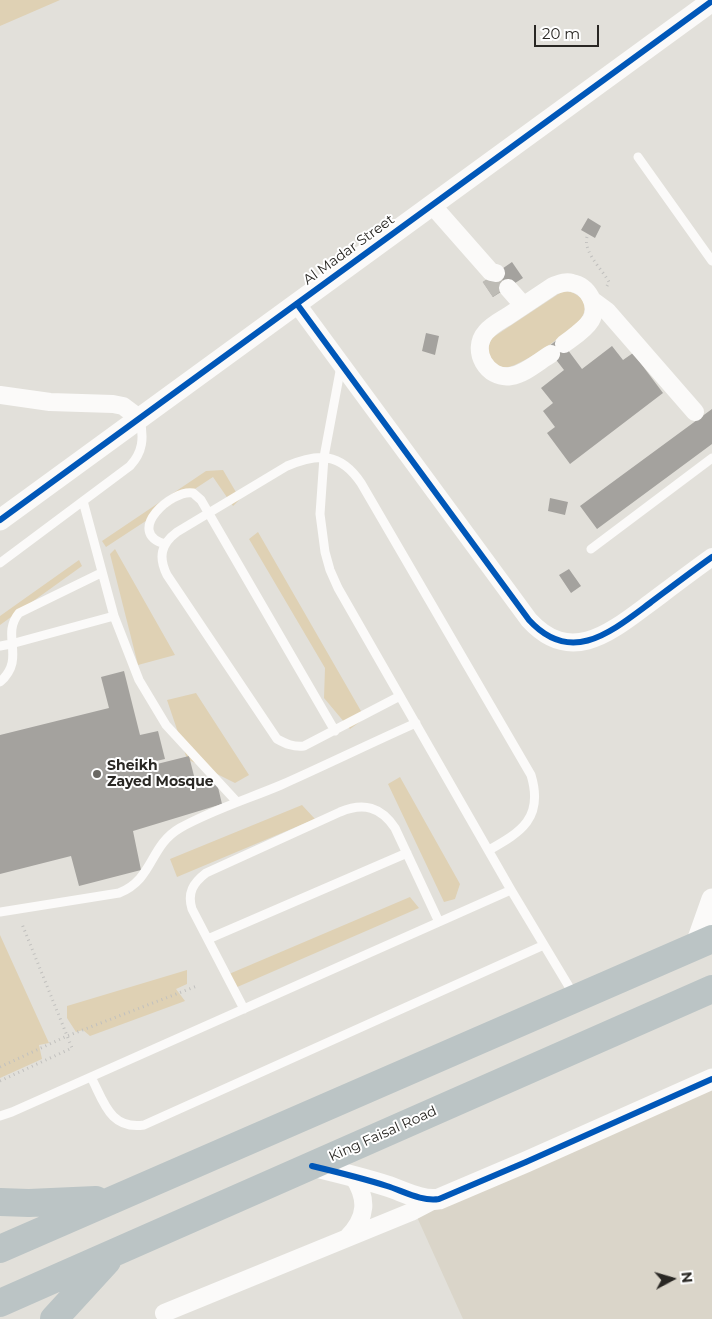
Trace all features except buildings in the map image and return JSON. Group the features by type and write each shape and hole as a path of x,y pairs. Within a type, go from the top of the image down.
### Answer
{"main road":[{"path":"0,1250 113,1199 704,943"},
{"name":"King Faisal Road","path":"0,1303 712,989"},
{"path":"0,1202 29,1203 113,1199"},
{"path":"54,1319 116,1251"}],"street":[{"name":"Al Madar Street","path":"0,520 712,1"},
{"path":"432,205 492,274"},
{"path":"571,282 588,292 592,300 594,309 592,318 587,326 558,349 520,373 502,376 493,373 485,366 481,358 480,349 481,340 485,332 553,286 571,282"},
{"path":"504,290 518,309"},
{"path":"592,300 607,311 695,412"},
{"path":"297,304 529,620 548,636 560,641 573,643 596,639 621,624 712,557"},
{"path":"0,395 50,402 113,404 123,406 139,418"},
{"path":"704,943 712,899"},
{"path":"164,1313 411,1212 434,1200 526,1162 712,1079"},
{"path":"312,1166 434,1200"},
{"path":"348,1238 361,1219 363,1208 363,1196 353,1176"}],"lane":[{"path":"638,158 712,261"},
{"path":"341,363 324,457 320,514 323,542 330,570 338,588 511,890 576,999"},
{"path":"0,563 136,460 142,446 142,430 139,418"},
{"path":"400,696 304,746 285,744 277,739 167,575 162,560 165,544 177,532 287,466 299,461 324,457 342,462 350,468 360,482 531,775 535,797 530,818 516,835 489,850"},
{"path":"591,549 711,461"},
{"path":"165,544 154,538 149,530 149,524 155,511 182,493 193,493 208,513 335,731"},
{"path":"83,502 114,616 140,680 166,725 237,802"},
{"path":"0,682 9,671 12,662 13,653 8,638 10,624 19,613 101,573"},
{"path":"0,646 114,616"},
{"path":"0,912 119,893 142,878 160,846 179,828 416,723"},
{"path":"244,1009 190,903 191,889 200,876 340,812 361,806 381,812 389,819 439,922"},
{"path":"208,939 407,853"},
{"path":"0,1116 511,890"},
{"path":"91,1077 113,1117 128,1125 144,1124 544,945"}],"path":[{"path":"0,1081 72,1048 16,909"},
{"path":"0,1067 68,1036 198,986"}],"shaded area":[{"path":"0,0 60,0 0,26"},
{"path":"563,291 577,295 583,301 585,310 579,321 561,336 515,365 501,367 495,363 490,357 489,352 492,338"},
{"path":"223,470 240,499 233,506 213,477 106,547 102,541 206,471"},
{"path":"258,532 365,718 350,729 324,698 325,668 249,539"},
{"path":"115,549 175,655 138,665 110,554"},
{"path":"79,560 82,566 0,625 0,616"},
{"path":"196,693 249,775 235,783 187,759 167,700"},
{"path":"400,777 460,884 455,899 444,902 388,784"},
{"path":"302,805 315,819 177,877 170,859"},
{"path":"410,897 419,908 235,988 229,974"},
{"path":"0,935 49,1043 39,1045 42,1059 0,1078"},
{"path":"187,970 187,984 176,989 185,1001 90,1036 83,1030 76,1032 67,1018 67,1006"},
{"path":"712,1071 712,1319 463,1319 412,1206"}],"tunnel":[{"path":"490,277 501,293"}],"cycle path":[{"path":"0,520 712,1"},
{"path":"297,304 529,620 545,634 560,641 591,640 621,624 712,557"},
{"path":"312,1166 378,1183 419,1198 439,1199 712,1079"}],"place":[{"name":"Sheikh Zayed Mosque","path":"97,774"}]}
